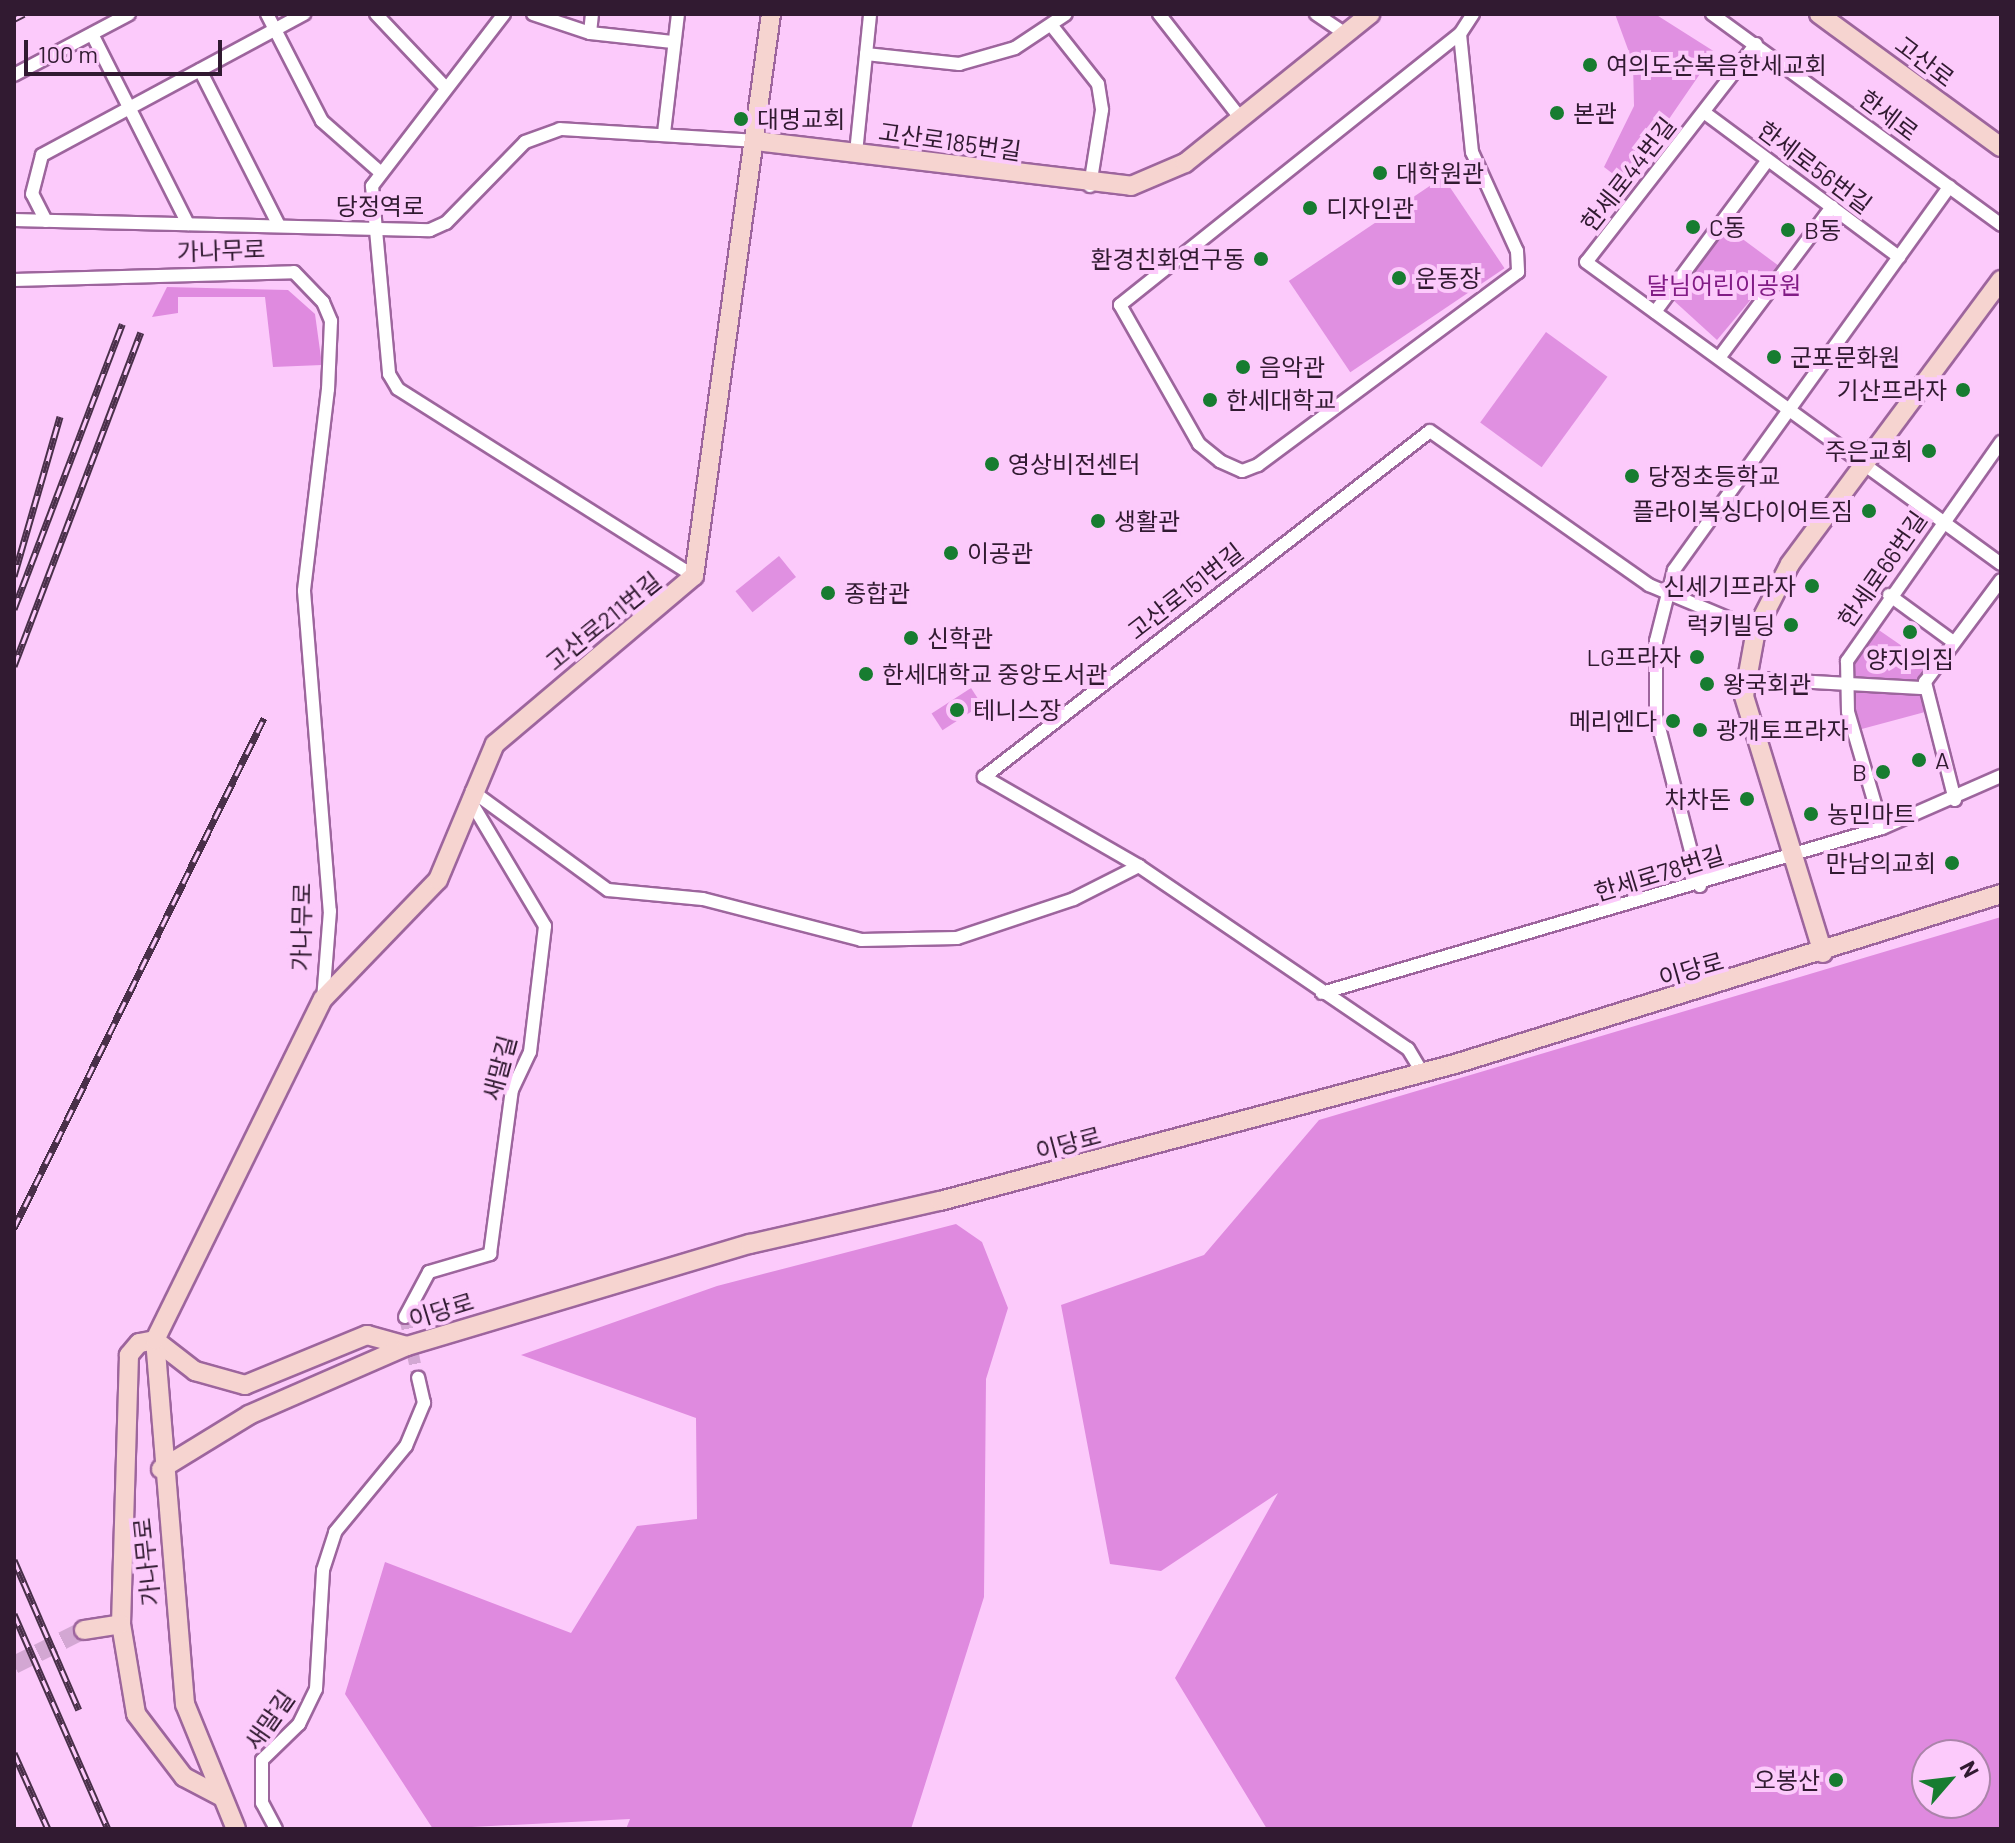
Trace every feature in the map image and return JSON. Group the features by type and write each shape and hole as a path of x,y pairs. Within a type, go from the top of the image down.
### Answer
{"street":[{"path":"14,75 129,14"},
{"path":"267,14 322,121 379,171"},
{"path":"46,221 32,194 42,155 304,14"},
{"path":"376,14 445,87"},
{"path":"504,14 379,171 374,230 386,362 398,389 694,576"},
{"path":"533,14 590,33 673,42"},
{"path":"590,33 592,14"},
{"path":"664,133 678,14"},
{"name":"고산로211번길","path":"323,999 438,880 495,744 517,720 694,576 771,14"},
{"path":"856,153 870,14"},
{"path":"866,54 959,64 1015,48 1066,14"},
{"path":"1159,14 1241,119"},
{"path":"1316,14 1346,34"},
{"name":"고산로185번길","path":"756,141 1090,186 1131,186 1170,171 1241,119 1370,14"},
{"path":"1460,34 1472,152 1517,251 1518,272 1258,465 1242,471 1220,461 1199,444 1120,305 1460,34 1473,14"},
{"name":"한세로","path":"1712,14 2001,225"},
{"name":"고산로","path":"1819,14 2001,147"},
{"path":"1052,26 1098,84 1102,110 1090,186"},
{"path":"92,34 188,224"},
{"name":"한세로44번길","path":"1756,44 1586,262 2001,564"},
{"path":"200,70 279,226"},
{"name":"한세로56번길","path":"1705,113 1899,257"},
{"name":"당정역로","path":"14,220 374,230 446,223 525,142 560,129 756,141"},
{"path":"1655,312 1768,160"},
{"path":"1700,886 1656,716 1665,595 1687,547 1949,187"},
{"path":"1719,358 1832,207"},
{"name":"가나무로","path":"14,280 294,272 323,302 331,321 328,389 304,591 330,911 323,999 155,1340 161,1469 185,1704 236,1829"},
{"path":"1823,953 1789,856 1744,696 1756,630 1790,564 2001,280"},
{"name":"고산로151번길","path":"1422,1072 1408,1049 1139,866 984,777 1430,431 1665,595 1756,630"},
{"name":"한세로66번길","path":"1882,828 1845,684 1850,653 2001,442"},
{"path":"1955,800 1924,688 1952,641 2001,580"},
{"path":"1889,595 1952,641"},
{"path":"1761,679 1924,688"},
{"name":"한세로78번길","path":"1322,993 1700,886 1882,828 1955,800 2001,776"},
{"path":"471,796 608,890 703,899 861,940 957,938 1074,899 1139,866"},
{"name":"새말길","path":"405,1317 429,1272 490,1254 512,1090 530,1052 545,926 471,796"},
{"name":"이당로","path":"161,1469 249,1415 407,1346 750,1244 940,1201 1422,1072 1823,953 2001,894"},
{"path":"220,1796 184,1777 136,1714 121,1624 129,1355 139,1343 155,1340 195,1371 245,1385 367,1335 407,1346"},
{"name":"새말길","path":"276,1829 262,1803 262,1760 299,1724 316,1689 323,1570 335,1532 406,1446 424,1403 418,1378"},
{"path":"84,1630 121,1624"}],"green space":[{"path":"1615,14 1655,14 1715,52 1625,183 1604,167 1634,106 1633,63"},
{"name":"운동장","path":"1443,177 1505,268 1350,372 1289,281"},
{"name":"달님어린이공원","path":"1725,226 1779,266 1717,340 1672,299"},
{"path":"1546,332 1607,377 1542,467 1480,423"},
{"path":"779,556 796,577 752,612 735,591"},
{"path":"1873,626 1928,664 1919,688 1925,712 1858,730 1849,695 1853,655"},
{"name":"테니스장","path":"971,688 982,705 942,730 932,714"}],"shaded area":[{"path":"167,287 288,290 315,314 322,365 273,367 265,297 178,297 178,313 152,317"},
{"path":"2001,917 2001,1829 1267,1829 1175,1678 1278,1493 1161,1571 1110,1564 1061,1305 1204,1255 1319,1120"},
{"path":"956,1224 982,1242 1008,1308 986,1379 984,1597 911,1829 626,1829 630,1819 433,1829 345,1694 385,1562 571,1633 637,1526 697,1519 696,1418 521,1355 717,1286"}],"tunnel":[{"path":"405,1317 418,1378"},
{"path":"14,1665 84,1630"}],"railway":[{"path":"14,19 24,14"},
{"path":"14,609 122,324"},
{"path":"14,666 141,332"},
{"path":"14,576 60,417"},
{"path":"14,1228 264,718"},
{"path":"14,1560 79,1710"},
{"path":"14,1614 108,1829"},
{"path":"14,1753 48,1829"}],"place":[{"name":"여의도순복음한세교회","path":"1590,65"},
{"name":"본관","path":"1557,113"},
{"name":"대명교회","path":"741,119"},
{"name":"대학원관","path":"1380,173"},
{"name":"디자인관","path":"1310,208"},
{"name":"C동","path":"1693,227"},
{"name":"B동","path":"1788,230"},
{"name":"환경친화연구동","path":"1261,259"},
{"name":"운동장","path":"1399,278"},
{"name":"군포문화원","path":"1774,357"},
{"name":"음악관","path":"1243,367"},
{"name":"기산프라자","path":"1963,390"},
{"name":"한세대학교","path":"1210,400"},
{"name":"주은교회","path":"1929,451"},
{"name":"영상비전센터","path":"992,464"},
{"name":"당정초등학교","path":"1632,476"},
{"name":"플라이복싱다이어트짐","path":"1869,511"},
{"name":"생활관","path":"1098,521"},
{"name":"이공관","path":"951,553"},
{"name":"신세기프라자","path":"1812,586"},
{"name":"종합관","path":"828,593"},
{"name":"럭키빌딩","path":"1791,625"},
{"name":"양지의집","path":"1910,632"},
{"name":"신학관","path":"911,638"},
{"name":"LG프라자","path":"1697,657"},
{"name":"한세대학교 중앙도서관","path":"866,674"},
{"name":"왕국회관","path":"1707,684"},
{"name":"테니스장","path":"957,710"},
{"name":"메리엔다","path":"1673,721"},
{"name":"광개토프라자","path":"1700,730"},
{"name":"A","path":"1919,760"},
{"name":"B","path":"1883,772"},
{"name":"차차돈","path":"1747,799"},
{"name":"농민마트","path":"1811,814"},
{"name":"만남의교회","path":"1952,863"},
{"name":"오봉산","path":"1836,1780"}]}
